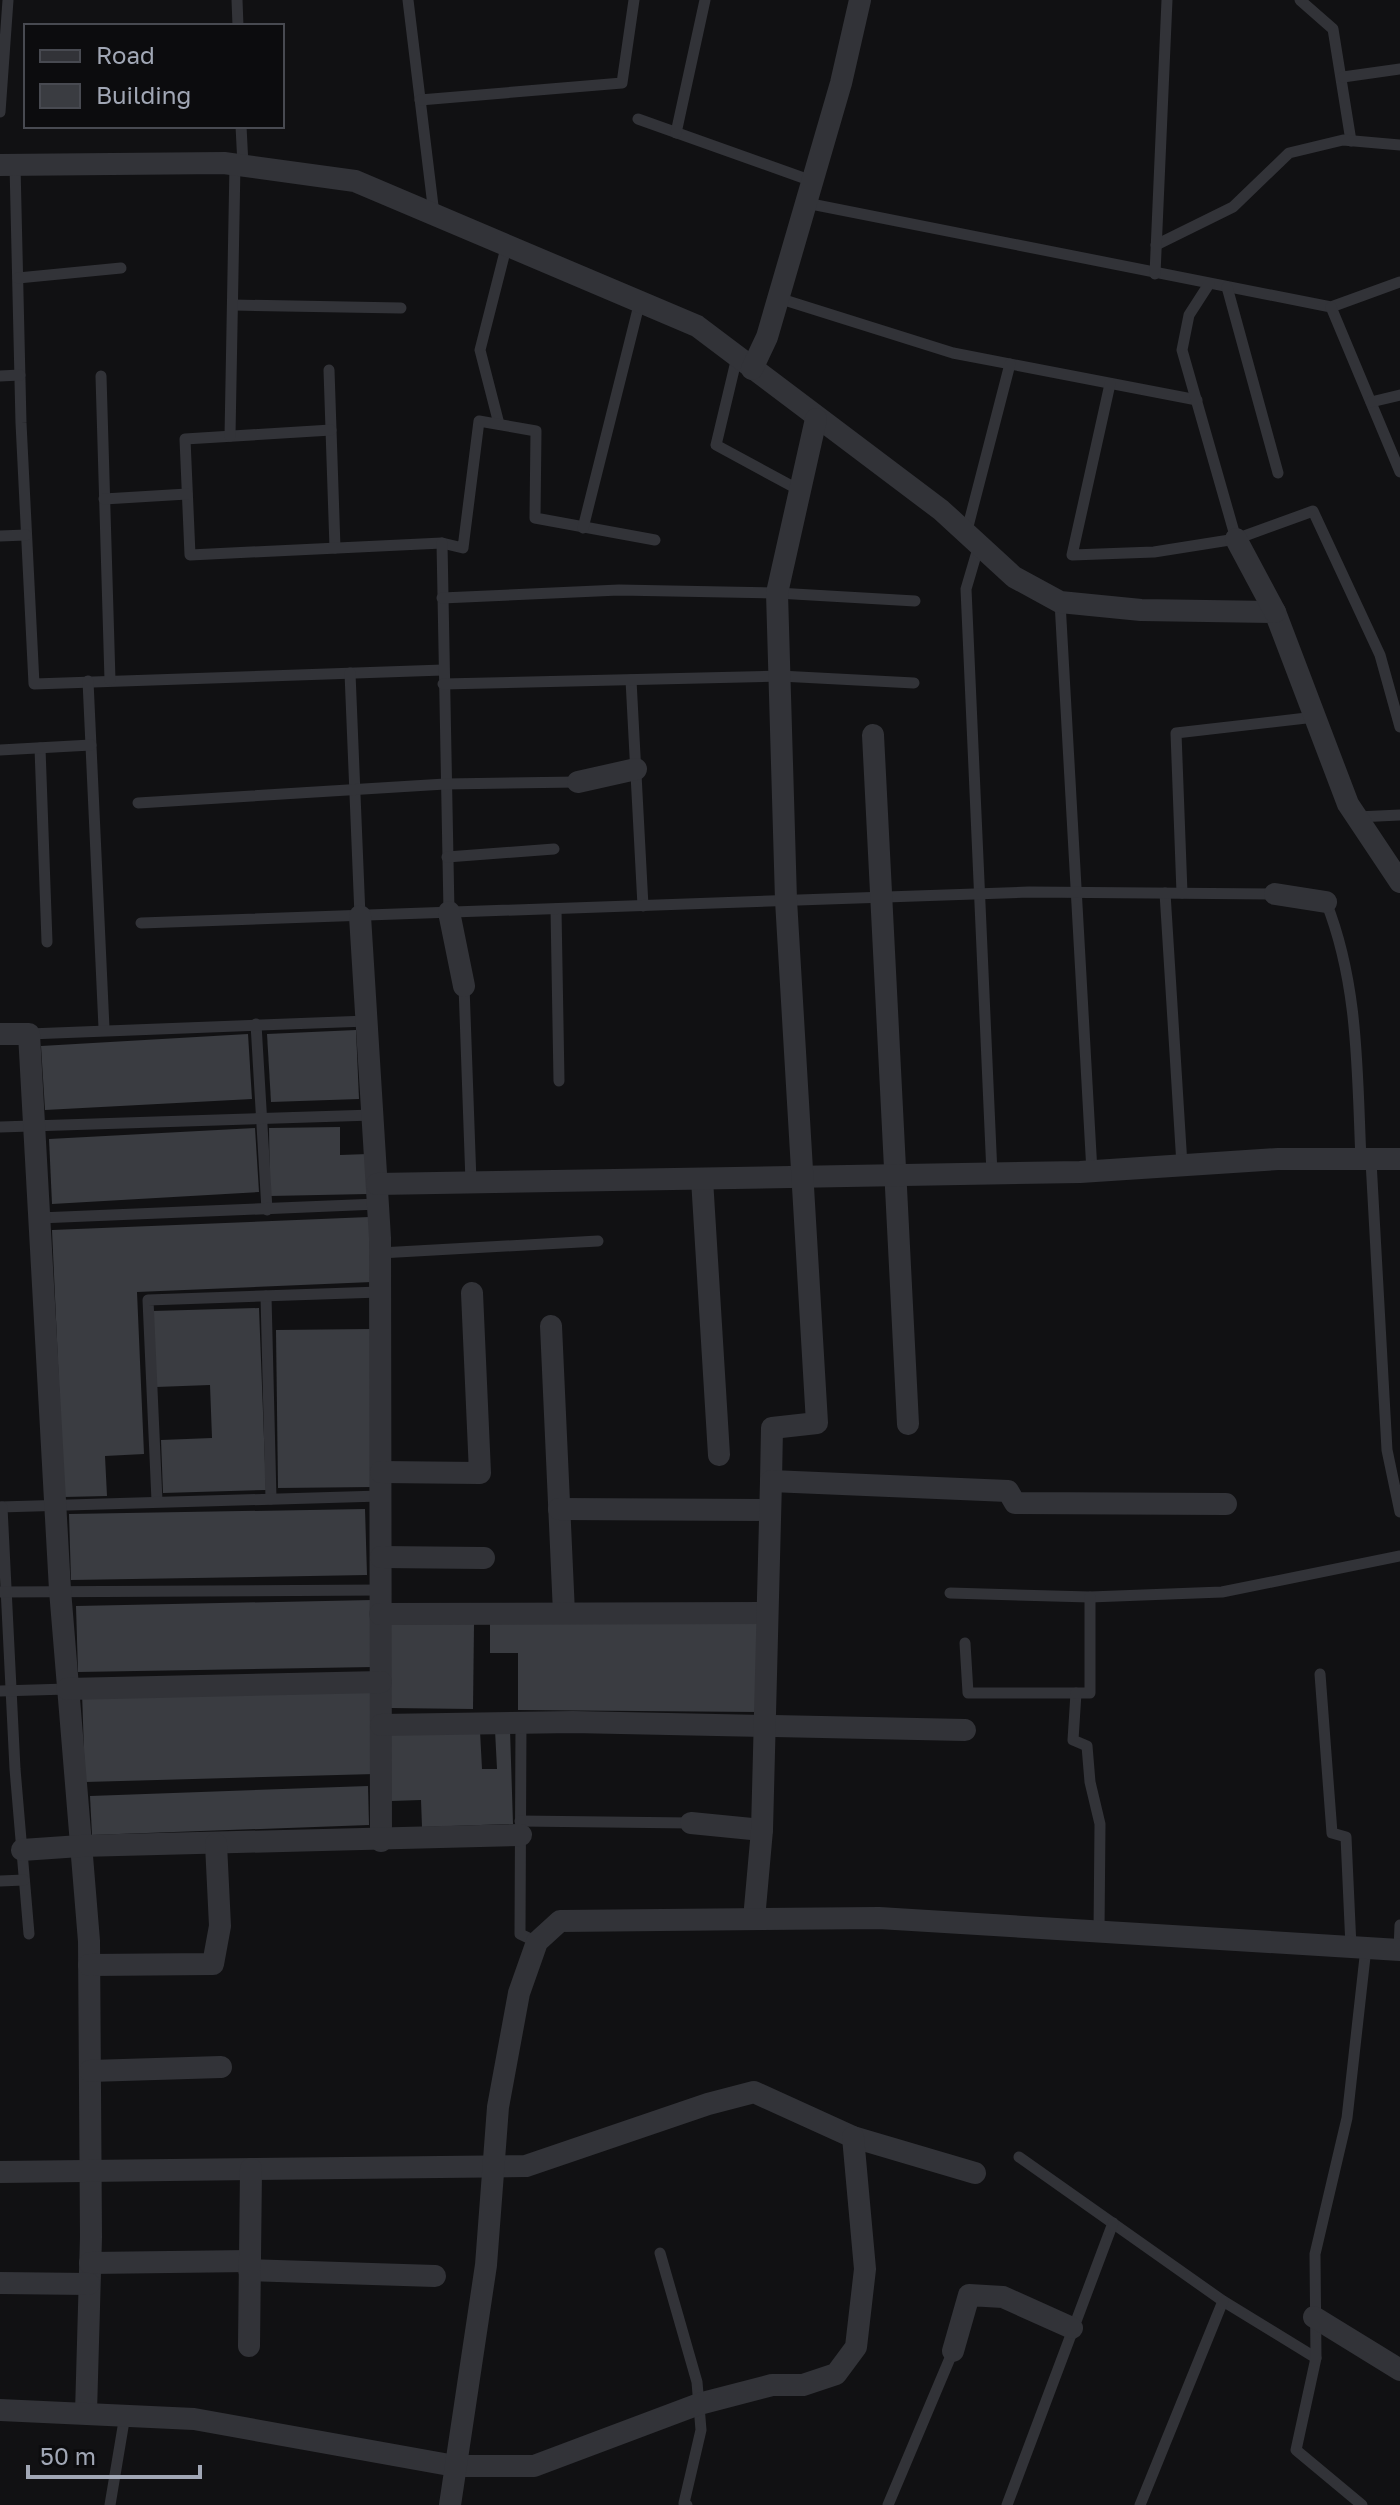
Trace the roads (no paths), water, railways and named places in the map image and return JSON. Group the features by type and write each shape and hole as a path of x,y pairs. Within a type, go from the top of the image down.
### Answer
{"street":[{"path":"745,363 767,337 841,83 860,0"},
{"path":"8,165 239,165 355,181 697,326 816,419 941,510 1014,577 1060,602 1141,610 1275,612"},
{"path":"754,1919 762,1830 772,1428 817,1423 800,1177 786,900 777,593 816,419"},
{"path":"1236,539 1275,612 1348,804 1400,882"},
{"path":"873,735 884,897 908,1424"},
{"path":"578,782 636,769"},
{"path":"1275,894 1326,902"},
{"path":"449,912 464,986"},
{"path":"360,916 380,1253 381,1841"},
{"path":"0,1034 29,1034 54,1504 89,1965 90,2273 86,2413"},
{"path":"378,1194 471,1182 1092,1172 1278,1159 1400,1159"},
{"path":"702,1179 719,1455"},
{"path":"381,1472 480,1473 472,1293"},
{"path":"551,1326 564,1613"},
{"path":"771,1481 1008,1491 1015,1503 1226,1504"},
{"path":"559,1509 770,1510"},
{"path":"381,1557 484,1558"},
{"path":"380,1614 767,1613"},
{"path":"67,1689 381,1682"},
{"path":"381,1725 521,1723 965,1730"},
{"path":"691,1823 762,1830"},
{"path":"22,1850 80,1846 381,1841 520,1828"},
{"path":"89,1965 213,1964 220,1926 216,1844"},
{"path":"450,2505 486,2265 498,2107 519,1993 537,1942 560,1921 879,1918 1400,1950"},
{"path":"90,2071 221,2067"},
{"path":"0,2172 526,2166 708,2104 754,2092 853,2137 975,2173"},
{"path":"0,2410 194,2419 455,2466 534,2466 699,2404 772,2385 803,2385 836,2374 856,2347 865,2269 853,2137"},
{"path":"249,2346 251,2169"},
{"path":"0,2283 90,2273 250,2265 435,2276"},
{"path":"953,2351 969,2295 1003,2297 1072,2328"},
{"path":"1314,2317 1400,2370"}],"lane":[{"path":"0,112 8,0"},
{"path":"237,0 238,24"},
{"path":"408,0 434,214"},
{"path":"420,100 622,83 634,0"},
{"path":"676,133 705,0"},
{"path":"1155,274 1167,0"},
{"path":"1300,0 1333,29 1351,141"},
{"path":"1343,77 1400,69"},
{"path":"638,119 812,181"},
{"path":"230,436 241,128"},
{"path":"1156,245 1233,207 1289,153 1351,141 1400,145"},
{"path":"8,165 18,278 34,684 443,670"},
{"path":"806,203 1331,307 1400,282"},
{"path":"499,424 480,350 507,244"},
{"path":"18,278 121,268"},
{"path":"1209,284 1189,315 1182,350 1236,539"},
{"path":"1227,287 1278,473"},
{"path":"778,298 953,353 1197,400"},
{"path":"583,528 640,301"},
{"path":"233,305 401,308"},
{"path":"1331,307 1400,472"},
{"path":"745,363 716,445 802,492"},
{"path":"992,1174 977,894 966,589 972,539 1010,364"},
{"path":"329,370 335,548"},
{"path":"0,376 20,375"},
{"path":"101,376 110,680"},
{"path":"1110,384 1072,555 1154,552 1236,539 1313,511 1380,655 1400,727"},
{"path":"1371,402 1400,395"},
{"path":"331,430 185,439 190,555 442,543 463,548 479,421 536,431 535,518 655,540"},
{"path":"104,499 187,494"},
{"path":"0,536 26,535"},
{"path":"442,543 449,912"},
{"path":"442,598 619,590 777,593 915,601"},
{"path":"1060,602 1092,1172"},
{"path":"350,673 360,916"},
{"path":"443,684 780,676 914,683"},
{"path":"631,680 643,906"},
{"path":"88,681 104,1028"},
{"path":"1182,893 1176,733 1315,717"},
{"path":"0,750 91,745"},
{"path":"40,748 47,942"},
{"path":"138,803 445,784 578,782"},
{"path":"1357,817 1400,815"},
{"path":"447,857 554,849"},
{"path":"1165,893 1182,1165"},
{"path":"141,923 977,894 1275,894"},
{"path":"1326,902 1342,941 1354,1017 1387,1450 1400,1512"},
{"path":"556,909 559,1081"},
{"path":"464,986 471,1182"},
{"path":"29,1034 104,1028 367,1021"},
{"path":"256,1024 267,1210"},
{"path":"0,1127 373,1115"},
{"path":"39,1218 267,1210 378,1194"},
{"path":"380,1253 598,1241"},
{"path":"157,1501 148,1300 380,1292"},
{"path":"266,1296 271,1499"},
{"path":"29,1934 6,1691 1,1507 380,1496"},
{"path":"950,1593 1090,1597 1222,1592 1400,1556"},
{"path":"3,1592 381,1590"},
{"path":"965,1643 968,1693 1090,1693 1090,1597"},
{"path":"1320,1674 1332,1833 1346,1837 1358,1948 1347,2118 1315,2254 1316,2358 1296,2450 1362,2505"},
{"path":"6,1691 67,1689"},
{"path":"1076,1693 1073,1740 1087,1746 1100,1824 1099,1932"},
{"path":"521,1723 520,1934 537,1942"},
{"path":"0,1770 15,1769"},
{"path":"520,1828 691,1823"},
{"path":"0,1881 24,1880"},
{"path":"1400,1925 1400,1950"},
{"path":"1019,2157 1223,2301 1316,2358"},
{"path":"1007,2505 1113,2223"},
{"path":"660,2253 697,2382 701,2430 684,2503 687,2505"},
{"path":"1140,2505 1223,2301"},
{"path":"888,2505 953,2351"},
{"path":"110,2505 125,2415"}]}
